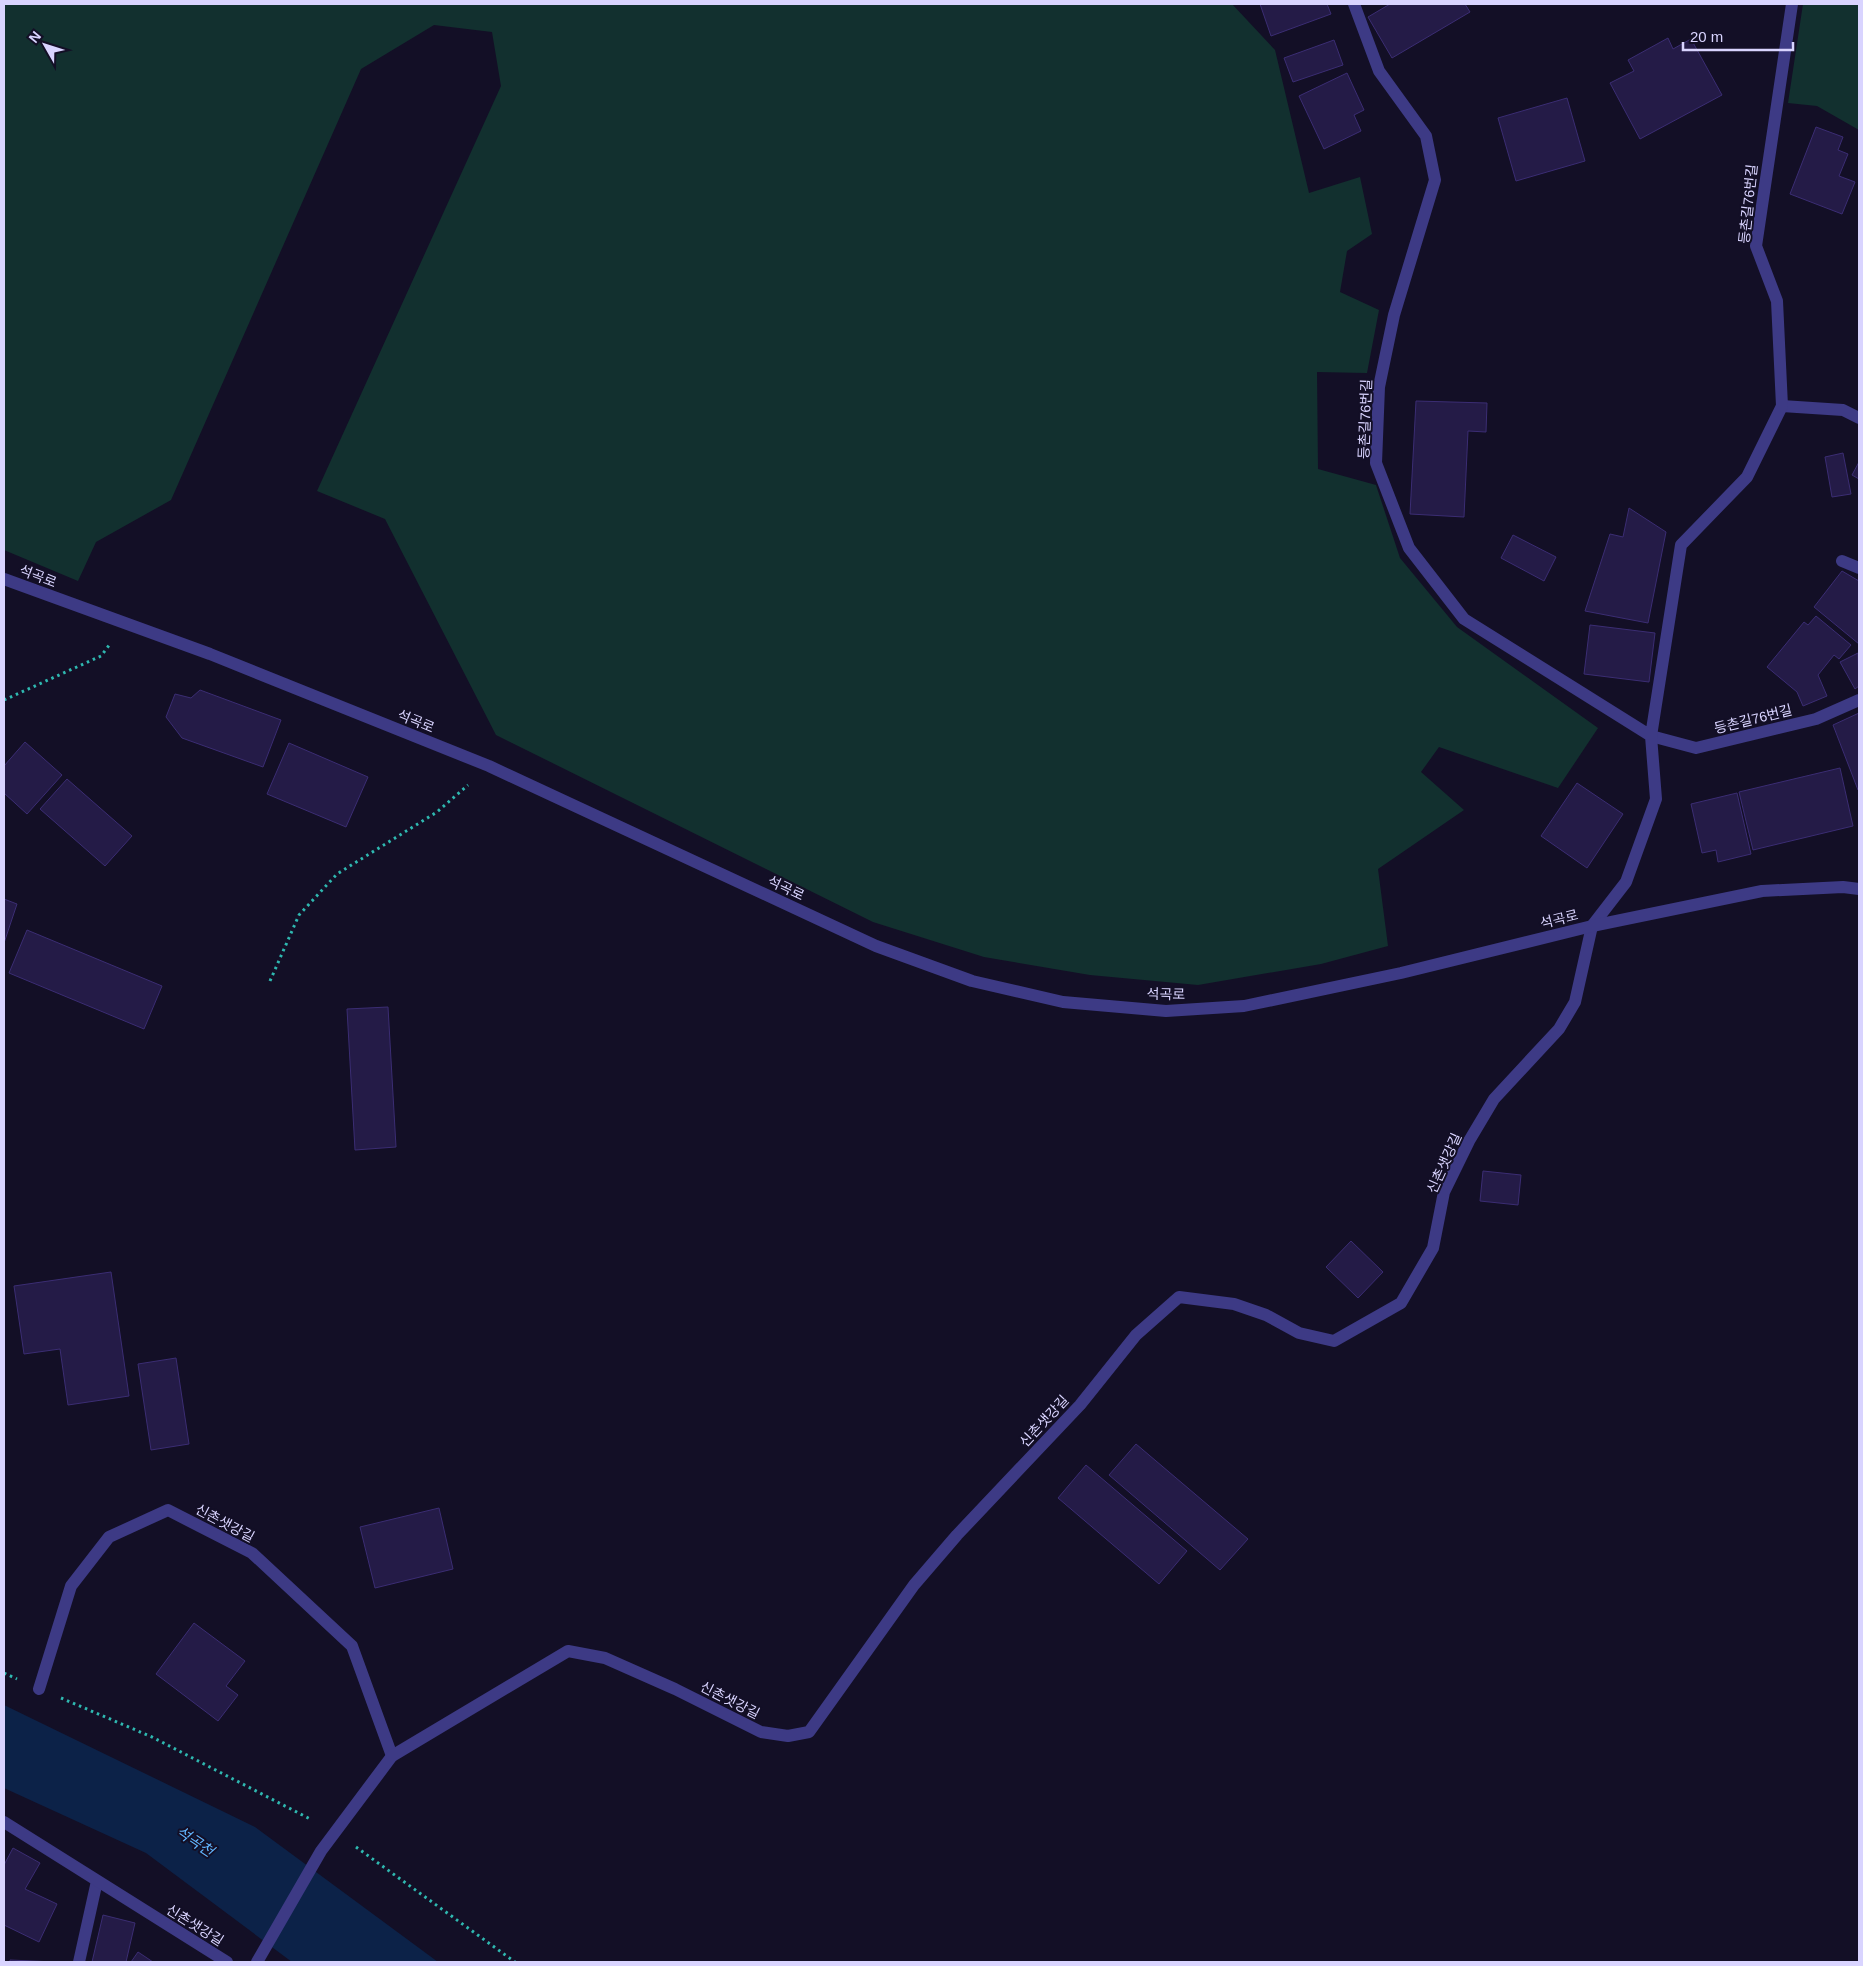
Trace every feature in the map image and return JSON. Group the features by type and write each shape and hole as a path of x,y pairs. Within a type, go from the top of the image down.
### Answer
{"street":[{"name":"등촌길76번길","path":"1354,4 1379,71 1426,136 1435,180 1394,315 1379,386 1376,463 1409,548 1464,619 1651,736 1696,748 1816,719 1859,700"},
{"name":"등촌길76번길","path":"1651,736 1681,545 1747,477 1782,406 1777,301 1756,246 1792,4"},
{"path":"1782,406 1843,410 1859,418"},
{"path":"1842,561 1859,568"},
{"name":"석곡로","path":"4,579 125,625 210,654 489,766 876,946 972,981 1063,1002 1166,1011 1244,1006 1401,973 1592,926 1762,891 1843,887 1859,889"},
{"name":"석곡로","path":"1592,926 1626,882 1656,799 1651,736"},
{"name":"신촌샛강길","path":"258,1960 321,1852 392,1756 568,1651 605,1658 675,1689 761,1732 788,1736 810,1732 914,1585 957,1535 1080,1405 1136,1335 1180,1297 1234,1304 1266,1315 1299,1333 1334,1341 1401,1303 1434,1248 1444,1192 1469,1141 1494,1099 1559,1029 1575,1002 1592,926"},
{"name":"신촌샛강길","path":"40,1689 71,1586 109,1537 168,1510 252,1554 352,1646 392,1756"},
{"name":"신촌샛강길","path":"4,1822 13,1825 96,1881 227,1962"},
{"path":"79,1962 96,1881"}],"path":[{"path":"4,700 102,656 125,625"},
{"path":"270,981 299,915 337,874 437,812 489,766"},
{"path":"4,1673 152,1737 336,1832 515,1962"}],"green space":[{"path":"4,4 1232,4 1275,50 1309,193 1360,177 1372,234 1347,251 1340,292 1379,310 1367,373 1317,372 1318,469 1376,485 1400,558 1457,627 1598,728 1558,788 1439,747 1421,772 1464,810 1378,869 1388,946 1321,964 1198,985 1090,975 984,957 873,922 496,735 385,519 317,491 501,86 492,32 434,25 361,69 171,500 96,542 78,581 4,550"},
{"path":"1803,4 1859,4 1859,130 1817,106 1788,103"}],"water":[{"name":"석곡천","path":"4,1705 255,1827 438,1962 292,1962 146,1853 4,1788"}],"building":[{"path":"1260,4 1327,4 1331,14 1271,36"},
{"path":"1390,4 1465,4 1470,12 1392,58 1368,17"},
{"path":"1668,38 1673,49 1691,39 1722,95 1640,139 1610,83 1634,71 1628,60"},
{"path":"1334,40 1343,65 1293,82 1284,58"},
{"path":"1347,73 1364,110 1354,115 1361,131 1324,149 1299,96"},
{"path":"1567,98 1585,161 1516,181 1498,118"},
{"path":"1816,127 1843,137 1838,150 1848,154 1839,176 1855,182 1842,214 1790,194"},
{"path":"1416,401 1487,403 1486,432 1468,431 1464,517 1410,514"},
{"path":"1843,453 1851,494 1832,497 1825,457"},
{"path":"1859,462 1859,479 1852,475"},
{"path":"1629,508 1666,532 1648,623 1585,611 1610,534 1623,537"},
{"path":"1513,535 1556,557 1544,581 1501,558"},
{"path":"1842,571 1859,581 1859,644 1814,607"},
{"path":"1816,616 1851,645 1839,659 1834,655 1818,675 1827,696 1803,706 1797,692 1767,667 1804,622 1808,625"},
{"path":"1590,625 1655,633 1649,682 1584,674"},
{"path":"1858,653 1859,686 1855,689 1840,662"},
{"path":"200,690 281,720 263,767 182,738 166,717 175,694 191,698"},
{"path":"1859,713 1859,789 1858,790 1833,725"},
{"path":"25,742 62,775 27,814 4,793 4,766"},
{"path":"289,743 368,777 346,827 267,794"},
{"path":"1840,768 1853,826 1753,850 1739,792"},
{"path":"67,779 132,836 105,866 40,809"},
{"path":"1577,783 1623,814 1587,868 1541,836"},
{"path":"1737,793 1751,854 1718,862 1716,850 1702,853 1691,804"},
{"path":"4,899 17,904 4,943"},
{"path":"27,930 162,986 144,1029 9,973"},
{"path":"388,1007 396,1147 355,1150 347,1009"},
{"path":"1483,1171 1521,1175 1518,1205 1480,1201"},
{"path":"1351,1241 1383,1272 1358,1298 1326,1267"},
{"path":"111,1272 129,1396 68,1405 60,1349 24,1354 14,1286"},
{"path":"176,1358 189,1444 151,1450 138,1364"},
{"path":"1136,1444 1248,1539 1220,1570 1109,1475"},
{"path":"1086,1465 1187,1551 1159,1584 1058,1498"},
{"path":"439,1508 453,1569 375,1588 360,1527"},
{"path":"194,1623 245,1661 226,1686 238,1695 218,1721 156,1674"},
{"path":"13,1848 40,1863 25,1889 57,1904 39,1942 4,1925 4,1865"},
{"path":"103,1915 135,1923 126,1962 92,1962"},
{"path":"138,1952 153,1962 131,1962"},
{"path":"10,1960 55,1962 10,1962"}]}
